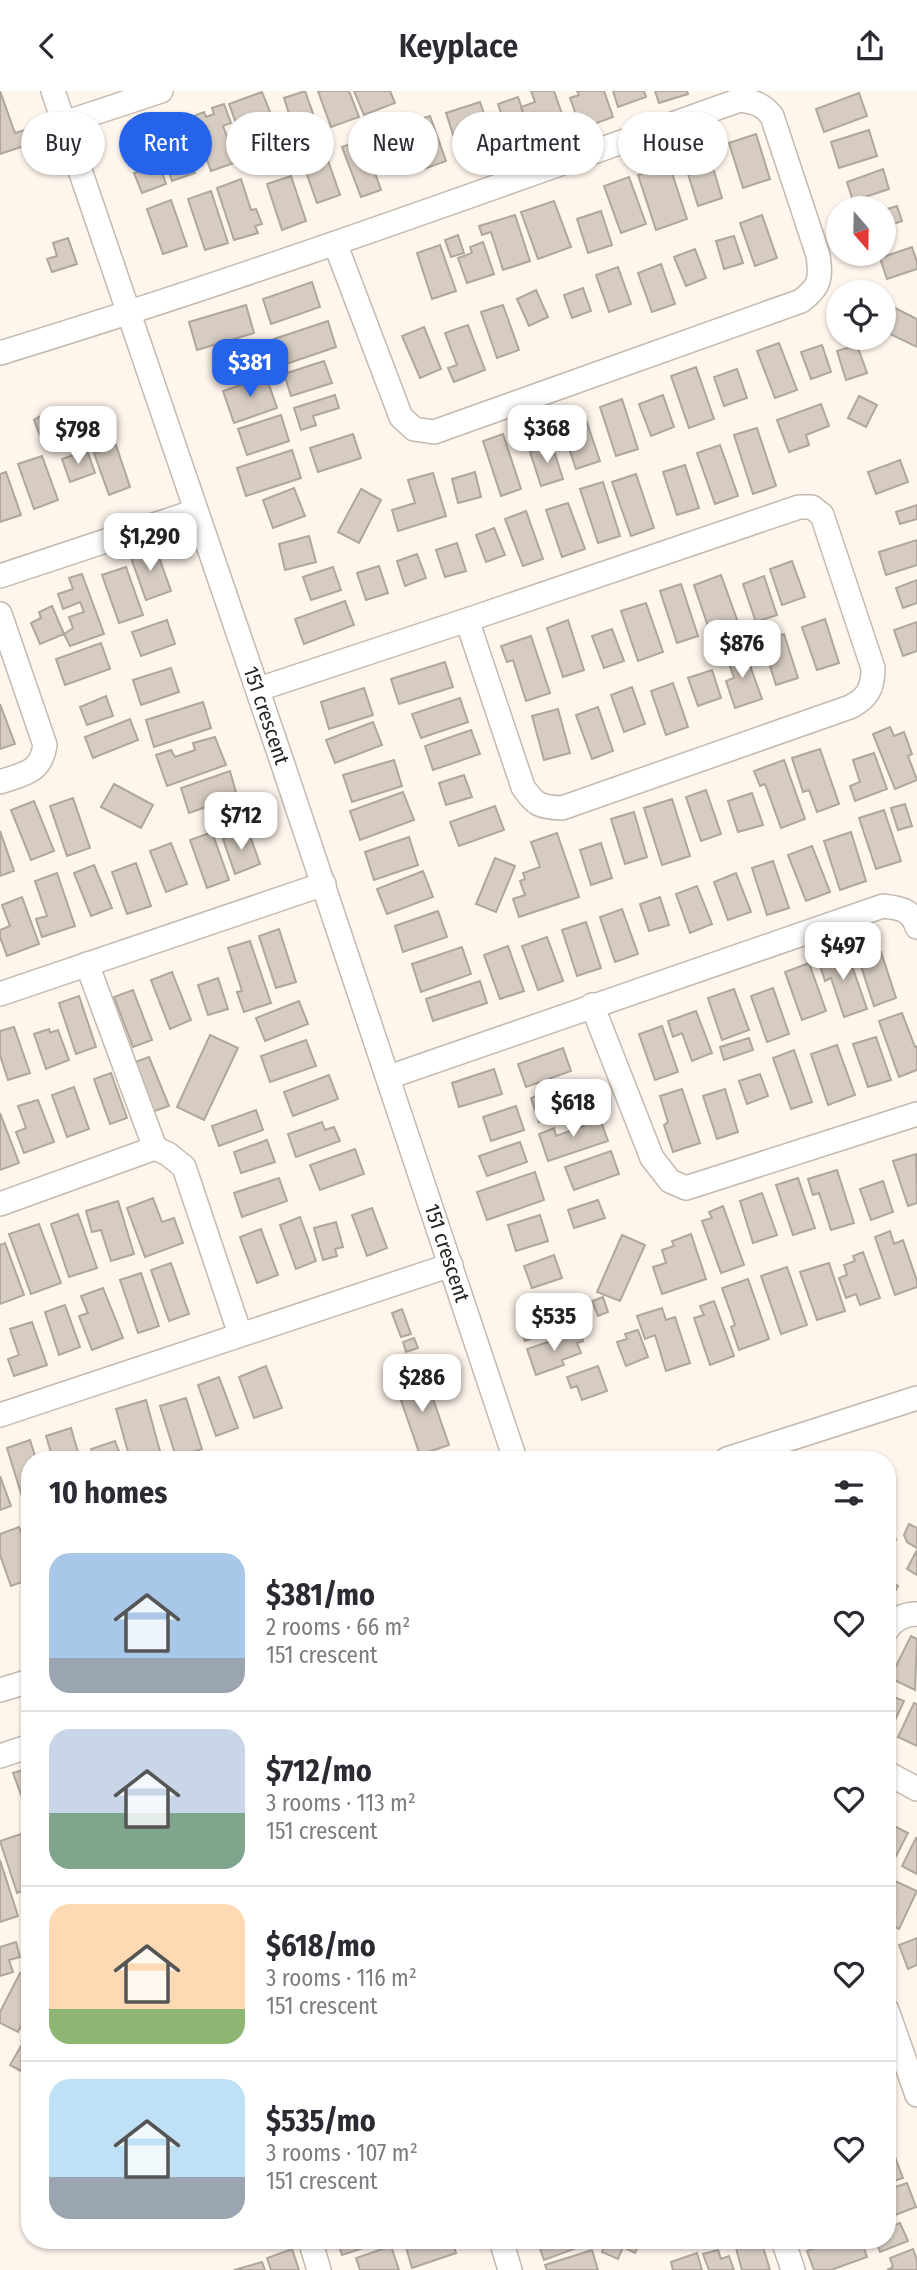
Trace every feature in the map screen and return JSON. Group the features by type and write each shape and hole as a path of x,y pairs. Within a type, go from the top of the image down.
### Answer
{"street":[{"name":"151 crescent","path":"53,91 60,112"},
{"path":"97,112 161,91"},
{"path":"0,353 129,313 335,243 740,100 756,102 772,116 818,255 821,276 813,292 801,301 434,432 414,429 401,417 335,243"},
{"name":"151 crescent","path":"82,175 259,689 512,1451"},
{"path":"259,689 799,506 812,507 822,515 873,668 873,682 862,701 850,707 562,808 545,807 532,801 523,787 467,620"},
{"path":"0,576 196,511"},
{"path":"0,614 45,745 43,759 31,772 0,782"},
{"path":"0,994 324,884"},
{"path":"389,1077 883,906 902,908 914,919 917,927"},
{"path":"88,964 155,1148"},
{"path":"592,1005 652,1158 670,1181 686,1188 917,1114"},
{"path":"0,1204 155,1148 168,1153 184,1167 240,1334"},
{"path":"0,1415 451,1265"},
{"path":"752,1451 917,1398"},
{"path":"896,1620 907,1614 917,1614"},
{"path":"0,1690 21,1684"},
{"path":"0,1756 21,1749"},
{"path":"896,1778 917,1789"},
{"path":"896,2066 917,2095"},
{"path":"313,2249 319,2270"},
{"path":"504,2249 510,2270"},
{"path":"786,2249 793,2270"}],"building":[{"path":"0,91 15,133 21,131 21,147 0,154"},
{"path":"305,91 312,112 288,112 284,98"},
{"path":"318,91 349,91 357,112 348,112 348,121 334,126 334,112 326,112"},
{"path":"354,91 390,91 395,103 372,112 363,112"},
{"path":"531,91 554,91 561,112 523,112 521,107 535,102"},
{"path":"577,91 604,91 613,117 604,120 604,112 575,112 570,98 579,95"},
{"path":"613,91 644,91 646,97 618,107"},
{"path":"655,91 687,91 688,94 659,103"},
{"path":"262,92 270,112 232,112 229,104"},
{"path":"859,93 867,116 824,132 816,109"},
{"path":"518,97 523,112 501,112 498,104"},
{"path":"480,102 483,112 452,112 452,131 446,113"},
{"path":"224,104 227,112 226,125 223,126 226,134 226,166 212,171 214,114 212,108"},
{"path":"869,130 877,156 839,168 831,142"},
{"path":"756,134 770,179 743,188 729,143"},
{"path":"438,138 446,161 438,164"},
{"path":"348,145 348,163 342,147"},
{"path":"883,169 889,189 868,196 851,196 847,182"},
{"path":"135,175 163,175 166,184 142,193"},
{"path":"170,175 189,175 172,181"},
{"path":"307,175 333,175 340,195 317,203"},
{"path":"353,175 376,175 381,190 361,197"},
{"path":"638,175 673,175 687,219 656,230"},
{"path":"688,175 715,175 722,198 698,206"},
{"path":"291,176 306,221 282,230 267,184"},
{"path":"629,177 646,224 621,233 604,186"},
{"path":"241,179 251,210 256,209 262,224 255,226 258,233 234,240 217,188"},
{"path":"211,191 228,243 205,250 188,199"},
{"path":"171,200 187,246 163,254 147,209"},
{"path":"554,201 571,247 538,259 521,212"},
{"path":"896,206 902,221 896,223"},
{"path":"601,211 612,245 588,253 577,219"},
{"path":"515,215 530,261 503,270 491,232 482,235 479,226"},
{"path":"762,215 777,258 755,266 740,223"},
{"path":"458,235 464,253 451,257 445,240"},
{"path":"734,236 743,263 724,269 716,241"},
{"path":"68,238 77,264 52,272 47,259 57,256 53,243"},
{"path":"483,242 494,274 467,283 458,258 472,253 470,247"},
{"path":"440,245 456,291 432,299 417,253"},
{"path":"912,247 917,269 887,279 883,266 896,266 896,252"},
{"path":"695,249 706,278 686,286 674,257"},
{"path":"661,264 675,304 652,312 638,273"},
{"path":"618,267 631,304 609,312 596,275"},
{"path":"312,282 320,307 271,324 263,299"},
{"path":"583,288 591,311 572,318 564,295"},
{"path":"536,290 548,317 529,326 517,299"},
{"path":"246,305 254,333 197,350 189,322"},
{"path":"503,305 519,350 497,358 481,312"},
{"path":"896,308 917,319 917,347 896,337"},
{"path":"328,321 336,347 283,365 274,339"},
{"path":"468,325 485,370 454,382 448,368 457,365 445,333"},
{"path":"424,327 441,369 420,378 402,336"},
{"path":"259,342 268,366 237,378 227,355"},
{"path":"779,343 797,390 775,398 757,351"},
{"path":"822,345 831,372 811,379 801,352"},
{"path":"859,350 867,373 846,380 837,351"},
{"path":"324,361 332,383 291,396 284,374"},
{"path":"696,367 714,419 689,428 671,376"},
{"path":"737,369 747,398 724,406 714,377"},
{"path":"266,376 277,408 234,423 223,391"},
{"path":"335,395 339,408 313,416 316,425 301,430 294,408"},
{"path":"663,395 674,427 651,436 639,404"},
{"path":"859,396 877,405 866,427 848,418"},
{"path":"622,399 638,449 616,456 600,407"},
{"path":"821,404 829,426 806,435 809,445 789,452 777,420"},
{"path":"44,414 54,443 44,446 34,420"},
{"path":"584,414 600,461 576,469 560,422"},
{"path":"281,415 289,441 247,455 238,429"},
{"path":"757,428 776,486 753,494 734,435"},
{"path":"353,434 361,458 318,472 310,448"},
{"path":"503,434 521,489 501,496 483,441"},
{"path":"116,445 130,487 109,495 94,453"},
{"path":"552,445 563,479 541,486 530,452"},
{"path":"720,445 738,496 715,504 697,453"},
{"path":"87,450 95,473 70,482 62,459"},
{"path":"292,450 301,478 246,496 237,468"},
{"path":"42,456 58,500 34,509 18,464"},
{"path":"900,460 908,482 876,494 868,472"},
{"path":"685,465 699,508 677,515 663,472"},
{"path":"6,472 21,515 0,522 0,474"},
{"path":"475,472 481,497 458,503 452,479"},
{"path":"433,473 446,516 398,531 392,510 415,503 408,480"},
{"path":"636,474 654,528 631,536 612,482"},
{"path":"603,482 620,536 598,543 580,489"},
{"path":"294,488 305,516 273,528 263,500"},
{"path":"361,489 381,500 359,543 338,532"},
{"path":"568,503 585,549 562,557 546,510"},
{"path":"917,505 917,519 900,524 896,512"},
{"path":"526,511 543,559 523,566 505,519"},
{"path":"494,528 505,555 486,562 476,535"},
{"path":"309,536 316,562 285,570 279,544"},
{"path":"917,540 917,565 886,575 879,552"},
{"path":"457,543 466,571 445,577 436,550"},
{"path":"155,546 171,591 146,600 130,555"},
{"path":"417,554 426,578 405,586 397,561"},
{"path":"792,561 805,597 782,605 770,569"},
{"path":"379,566 388,593 366,600 357,573"},
{"path":"126,567 143,615 119,623 102,575"},
{"path":"333,567 341,590 311,600 303,577"},
{"path":"82,574 104,634 70,646 64,634 73,628 69,617 84,612 80,602 63,609 58,594 73,589 69,578"},
{"path":"721,575 740,628 712,638 694,585"},
{"path":"764,576 777,615 756,622 743,584"},
{"path":"917,580 917,603 903,608 896,588"},
{"path":"681,584 698,636 677,643 660,591"},
{"path":"345,601 354,625 304,644 295,619"},
{"path":"646,603 663,652 638,661 621,611"},
{"path":"52,606 64,634 40,644 31,623 41,618 39,612"},
{"path":"825,619 839,663 817,670 802,627"},
{"path":"167,620 175,644 141,656 132,632"},
{"path":"568,620 584,670 563,677 547,628"},
{"path":"917,622 917,651 903,656 894,630"},
{"path":"612,629 624,661 604,668 592,636"},
{"path":"784,634 798,678 776,685 762,641"},
{"path":"531,636 550,693 526,701 513,660 507,662 501,646"},
{"path":"101,643 110,669 65,685 56,659"},
{"path":"744,649 762,699 735,708 726,681 734,678 726,655"},
{"path":"445,662 453,687 399,704 391,679"},
{"path":"171,668 179,692 141,705 133,680"},
{"path":"712,670 721,698 698,706 688,678"},
{"path":"673,683 688,727 666,735 651,691"},
{"path":"632,687 645,724 624,732 611,695"},
{"path":"364,688 373,715 329,729 321,702"},
{"path":"106,696 113,716 87,725 80,707"},
{"path":"460,698 468,722 421,738 412,714"},
{"path":"203,702 211,728 154,747 146,720"},
{"path":"0,704 15,744 0,749"},
{"path":"598,707 613,751 592,759 576,715"},
{"path":"558,709 570,753 544,760 532,716"},
{"path":"130,719 138,740 93,758 85,737"},
{"path":"373,722 382,745 335,763 326,740"},
{"path":"890,727 894,736 904,732 912,754 908,756 917,780 895,789 873,734"},
{"path":"471,730 480,754 433,770 425,746"},
{"path":"215,737 226,765 167,786 156,755 171,750 175,757 195,750 193,743"},
{"path":"820,749 839,804 817,812 809,790 803,792 792,758"},
{"path":"874,753 887,789 855,801 850,786 860,782 853,760"},
{"path":"394,760 402,786 352,802 343,775"},
{"path":"784,760 805,819 781,828 765,784 760,786 754,771"},
{"path":"230,771 237,796 189,813 181,788"},
{"path":"464,775 472,797 446,805 439,783"},
{"path":"114,784 153,805 141,828 101,807"},
{"path":"706,790 721,834 701,841 686,797"},
{"path":"403,792 414,820 360,840 350,811"},
{"path":"752,793 763,825 738,832 728,801"},
{"path":"73,798 90,848 67,856 50,806"},
{"path":"672,799 690,856 662,865 644,808"},
{"path":"34,801 54,851 31,860 11,810"},
{"path":"905,804 912,826 898,830 891,808"},
{"path":"495,806 504,830 459,846 450,822"},
{"path":"884,810 901,861 876,869 859,818"},
{"path":"634,812 647,857 625,864 611,819"},
{"path":"248,830 260,864 235,874 223,839"},
{"path":"0,831 14,871 0,876"},
{"path":"212,832 229,880 207,888 190,840"},
{"path":"851,832 866,881 840,890 824,841"},
{"path":"557,833 579,897 519,917 513,899 525,895 520,881 525,879 523,873 540,867 531,842"},
{"path":"409,837 418,865 374,880 365,852"},
{"path":"171,843 187,884 166,892 150,851"},
{"path":"601,843 612,878 591,885 580,850"},
{"path":"812,846 830,892 806,901 788,855"},
{"path":"495,858 515,866 496,912 476,904"},
{"path":"773,861 789,908 767,915 752,868"},
{"path":"136,863 151,906 127,914 112,872"},
{"path":"94,865 112,908 91,916 74,873"},
{"path":"423,871 433,897 387,914 377,889"},
{"path":"57,873 75,926 42,937 36,919 47,916 35,881"},
{"path":"736,873 751,912 728,920 714,882"},
{"path":"697,886 712,924 690,933 676,894"},
{"path":"22,897 39,944 7,956 0,930 10,926 2,905"},
{"path":"660,897 669,925 649,931 640,904"},
{"path":"622,909 638,954 615,962 600,917"},
{"path":"438,911 447,937 403,952 395,926"},
{"path":"586,922 601,968 577,976 562,930"},
{"path":"279,929 296,982 276,988 259,936"},
{"path":"547,937 563,981 538,990 522,946"},
{"path":"250,941 271,1003 244,1012 237,992 242,991 228,948"},
{"path":"508,946 524,991 500,999 484,955"},
{"path":"462,947 471,974 421,992 412,964"},
{"path":"846,949 867,1009 844,1017 831,978 825,981 818,959"},
{"path":"881,952 896,998 874,1006 859,960"},
{"path":"809,963 826,1011 802,1020 785,972"},
{"path":"172,972 191,1020 170,1029 151,980"},
{"path":"218,978 228,1009 208,1015 198,985"},
{"path":"480,981 487,1003 433,1021 426,999"},
{"path":"773,988 789,1034 767,1042 751,996"},
{"path":"734,989 749,1030 722,1040 708,998"},
{"path":"133,990 152,1040 133,1047 114,997"},
{"path":"79,996 96,1047 76,1054 59,1003"},
{"path":"299,1001 308,1024 265,1041 256,1018"},
{"path":"696,1011 712,1053 692,1061 682,1033 673,1037 668,1021"},
{"path":"902,1013 915,1047 917,1046 917,1070 899,1077 879,1021"},
{"path":"662,1026 678,1072 655,1080 639,1034"},
{"path":"14,1027 30,1073 8,1080 0,1055 0,1031"},
{"path":"49,1029 50,1033 58,1030 69,1060 46,1069 34,1034"},
{"path":"210,1035 238,1048 204,1120 177,1107"},
{"path":"876,1037 891,1080 868,1087 853,1044"},
{"path":"749,1038 753,1050 724,1060 720,1047"},
{"path":"306,1040 316,1066 270,1082 261,1056"},
{"path":"837,1045 855,1095 828,1105 811,1054"},
{"path":"563,1048 571,1071 526,1087 518,1064"},
{"path":"794,1050 812,1102 791,1109 773,1058"},
{"path":"149,1057 169,1106 146,1114 127,1065"},
{"path":"494,1069 502,1094 459,1107 452,1083"},
{"path":"111,1073 127,1118 110,1124 94,1079"},
{"path":"760,1074 768,1096 747,1104 739,1081"},
{"path":"329,1075 338,1099 293,1116 284,1092"},
{"path":"74,1087 89,1129 67,1137 52,1095"},
{"path":"562,1087 570,1112 539,1122 531,1098"},
{"path":"682,1089 700,1143 673,1152 664,1125 668,1122 660,1096"},
{"path":"725,1089 738,1132 717,1139 703,1096"},
{"path":"38,1100 54,1142 24,1153 16,1132 26,1128 18,1106"},
{"path":"516,1106 524,1130 491,1141 483,1117"},
{"path":"256,1110 263,1130 219,1146 212,1126"},
{"path":"0,1113 19,1163 0,1170"},
{"path":"599,1116 608,1141 548,1161 539,1134 554,1128 556,1136 584,1126 582,1122"},
{"path":"322,1122 325,1130 334,1127 340,1141 296,1157 288,1134"},
{"path":"267,1140 275,1162 241,1173 234,1152"},
{"path":"520,1142 527,1162 487,1176 479,1156"},
{"path":"355,1149 364,1174 320,1190 310,1165"},
{"path":"611,1151 619,1174 574,1190 565,1167"},
{"path":"916,1154 917,1203 908,1206 893,1161"},
{"path":"837,1170 854,1223 831,1230 819,1193 813,1195 808,1179"},
{"path":"535,1172 544,1200 487,1220 477,1192"},
{"path":"279,1178 287,1201 242,1217 234,1193"},
{"path":"798,1178 815,1228 793,1235 776,1185"},
{"path":"883,1181 893,1212 871,1220 860,1189"},
{"path":"762,1193 777,1235 753,1243 740,1201"},
{"path":"153,1198 162,1222 174,1218 183,1243 145,1257 127,1208"},
{"path":"598,1200 605,1218 574,1228 568,1210"},
{"path":"118,1201 134,1254 111,1261 101,1230 92,1232 86,1211"},
{"path":"723,1206 744,1265 721,1273 702,1221 712,1218 709,1212"},
{"path":"372,1208 387,1248 367,1256 352,1215"},
{"path":"78,1214 97,1268 69,1277 51,1224"},
{"path":"540,1215 548,1241 516,1251 508,1225"},
{"path":"300,1217 316,1261 296,1269 280,1225"},
{"path":"336,1222 343,1247 335,1249 337,1256 323,1260 314,1228"},
{"path":"39,1224 61,1283 31,1294 9,1234"},
{"path":"261,1229 278,1275 257,1283 240,1237"},
{"path":"890,1231 894,1244 903,1240 917,1281 917,1287 895,1295 875,1237"},
{"path":"691,1234 706,1279 662,1294 653,1267 666,1263 662,1250 674,1246 672,1241"},
{"path":"622,1235 645,1245 620,1301 597,1292"},
{"path":"5,1243 24,1295 0,1304 0,1245"},
{"path":"863,1252 880,1298 860,1305 856,1294 846,1298 839,1278 847,1275 844,1265 855,1261 853,1256"},
{"path":"554,1255 562,1278 532,1288 524,1266"},
{"path":"171,1263 189,1314 169,1321 151,1270"},
{"path":"829,1263 845,1311 817,1320 800,1272"},
{"path":"787,1267 807,1325 781,1334 761,1276"},
{"path":"141,1273 159,1326 138,1333 120,1280"},
{"path":"748,1279 769,1339 739,1350 731,1327 735,1325 722,1288"},
{"path":"103,1288 123,1338 92,1350 79,1316 88,1313 81,1296"},
{"path":"603,1297 608,1312 598,1316 592,1301"},
{"path":"561,1301 566,1314 572,1311 576,1322 525,1341 517,1318"},
{"path":"714,1301 734,1356 710,1365 694,1318 704,1315 700,1306"},
{"path":"65,1305 80,1347 59,1355 45,1312"},
{"path":"662,1308 666,1320 675,1317 690,1363 666,1371 655,1335 645,1339 637,1316"},
{"path":"402,1309 411,1334 401,1337 392,1313"},
{"path":"32,1322 47,1365 14,1376 8,1359 19,1355 10,1329"},
{"path":"638,1330 648,1357 626,1366 617,1342 627,1339 625,1334"},
{"path":"580,1331 583,1341 577,1343 581,1353 562,1360 564,1365 536,1375 527,1349"},
{"path":"414,1338 418,1348 406,1352 403,1342"},
{"path":"266,1366 282,1408 254,1418 239,1377"},
{"path":"598,1366 607,1391 582,1400 577,1386 571,1388 567,1377"},
{"path":"424,1373 449,1445 432,1451 419,1451 395,1383"},
{"path":"219,1377 238,1428 216,1436 198,1385"},
{"path":"186,1398 202,1449 174,1451 160,1406"},
{"path":"146,1400 160,1451 128,1451 116,1409"},
{"path":"71,1428 78,1451 51,1451 46,1436"},
{"path":"30,1440 33,1451 21,1451 21,1493 7,1448"},
{"path":"115,1441 119,1451 92,1451 91,1449"},
{"path":"0,1476 11,1506 0,1510"},
{"path":"909,1524 917,1528 917,1548 907,1542 904,1535"},
{"path":"19,1527 21,1532 21,1582 11,1586 0,1555 0,1534"},
{"path":"917,1550 917,1575 907,1569"},
{"path":"911,1636 917,1639 915,1690 896,1681 896,1666"},
{"path":"896,1698 904,1701 896,1718"},
{"path":"914,1703 917,1704 917,1746 898,1737"},
{"path":"21,1771 21,1795 13,1773"},
{"path":"896,1827 908,1833 896,1856"},
{"path":"21,1834 21,1891 17,1893 0,1841"},
{"path":"917,1839 917,1874 902,1866"},
{"path":"0,1860 18,1916 0,1922"},
{"path":"896,1881 917,1891 899,1929 896,1928"},
{"path":"917,1938 917,1965 908,1969 899,1945"},
{"path":"16,1942 20,1957 9,1960 13,1972 0,1976 0,1947"},
{"path":"21,1974 21,2026 18,2032 0,2023 0,2012"},
{"path":"21,2046 21,2071 10,2065"},
{"path":"896,2160 903,2178 896,2180"},
{"path":"907,2183 916,2207 896,2215 896,2187"},
{"path":"900,2223 908,2241 896,2246 896,2225"},
{"path":"292,2249 299,2270 271,2270 267,2258"},
{"path":"340,2249 360,2249 342,2255"},
{"path":"382,2249 392,2249 399,2270 360,2270 356,2258"},
{"path":"406,2249 455,2249 456,2253 412,2268"},
{"path":"540,2249 574,2249 544,2260"},
{"path":"603,2249 622,2249 618,2259 602,2252"},
{"path":"736,2249 764,2249 770,2270 742,2270"},
{"path":"864,2249 867,2257 831,2270 814,2270 807,2251"},
{"path":"913,2249 917,2270 887,2270 893,2267 890,2258"},
{"path":"592,2250 598,2270 547,2270 545,2265"},
{"path":"718,2250 721,2259 729,2256 734,2270 709,2270 703,2254"},
{"path":"697,2253 702,2270 673,2270 671,2262"},
{"path":"262,2262 265,2270 234,2270"}]}
